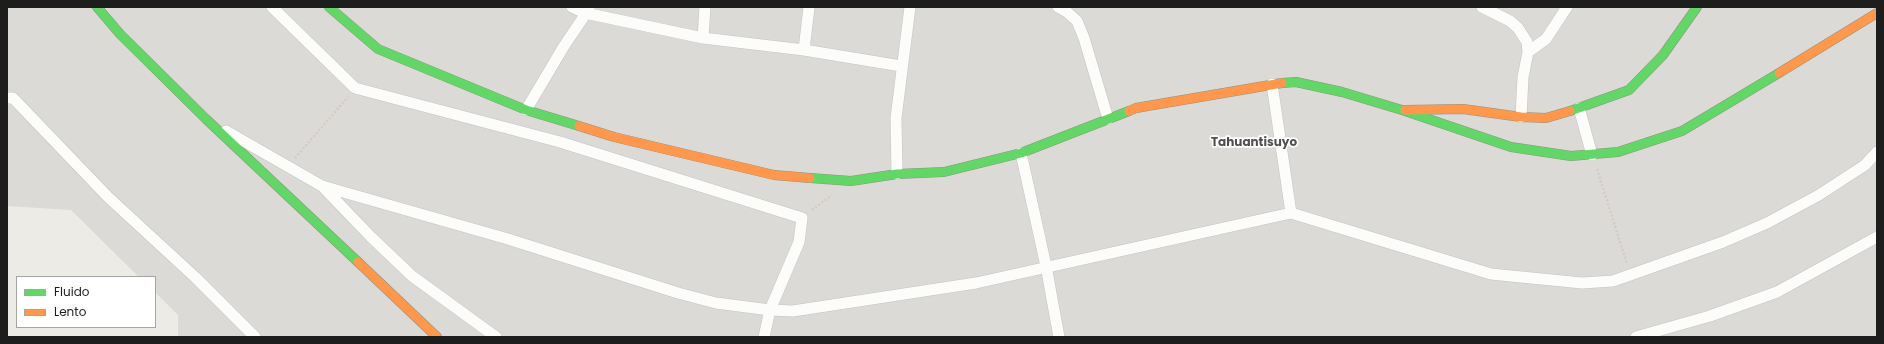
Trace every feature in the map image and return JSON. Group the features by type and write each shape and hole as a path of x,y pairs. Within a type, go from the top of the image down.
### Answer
{"main road":[{"path":"97,7 120,34 206,119 437,337"},
{"path":"329,7 378,49 526,110 614,137 774,175 851,181 897,174 944,172 1021,153 1136,108 1272,84 1296,82 1342,92 1402,110 1511,147 1571,156 1618,152 1682,131 1877,13"},
{"path":"1402,110 1463,109 1521,117 1546,118 1579,108 1629,90 1662,55 1697,7"}],"street":[{"path":"272,7 355,88 560,142 802,218 799,242 770,310 764,337"},
{"path":"572,7 703,38 804,50 901,66"},
{"path":"703,38 705,7"},
{"path":"804,50 809,7"},
{"path":"897,174 896,118 901,66 910,7"},
{"path":"1058,7 1067,12 1076,21 1079,27 1108,119"},
{"path":"1482,7 1510,21 1518,28 1527,42 1528,52 1523,77 1521,117"},
{"path":"1528,52 1546,39 1567,7"},
{"path":"526,110 588,10"},
{"path":"1272,84 1292,213"},
{"path":"7,98 12,98 108,197 196,278 255,337"},
{"path":"1579,108 1592,155"},
{"path":"206,119 322,186 508,239 678,293 716,303 770,310 793,311 976,283 1046,266 1292,213 1491,274 1582,283 1613,281 1723,242 1767,223 1819,195 1865,165 1877,152"},
{"path":"1021,153 1046,266 1059,337"},
{"path":"322,186 371,238 412,276 496,337"},
{"path":"1636,337 1710,316 1777,292 1877,237"}],"path":[{"path":"288,166 343,104 355,88"},
{"path":"1592,155 1630,275"},
{"path":"802,218 833,195"}],"shaded area":[{"path":"7,7 1877,7 1877,337 178,337 178,315 156,293 156,276 138,276 71,210 7,206"}],"traffic: fast":[{"path":"97,7 120,34 206,119 358,262"},
{"path":"329,7 378,49 526,110 579,126"},
{"path":"1570,111 1629,90 1663,55 1697,7"},
{"path":"1282,83 1296,82 1342,92 1402,110 1511,147 1571,156 1618,152 1682,131 1779,73"},
{"path":"810,178 851,181 897,174 944,172 1021,153 1129,111"}],"traffic: slow":[{"path":"1779,73 1877,13"},
{"path":"1129,111 1136,108 1282,83"},
{"path":"1405,110 1463,109 1521,117 1546,118 1570,111"},
{"path":"579,126 614,137 774,175 810,178"},
{"path":"358,262 437,337"}],"district":[{"name":"Tahuantisuyo","path":"1254,143"}]}
